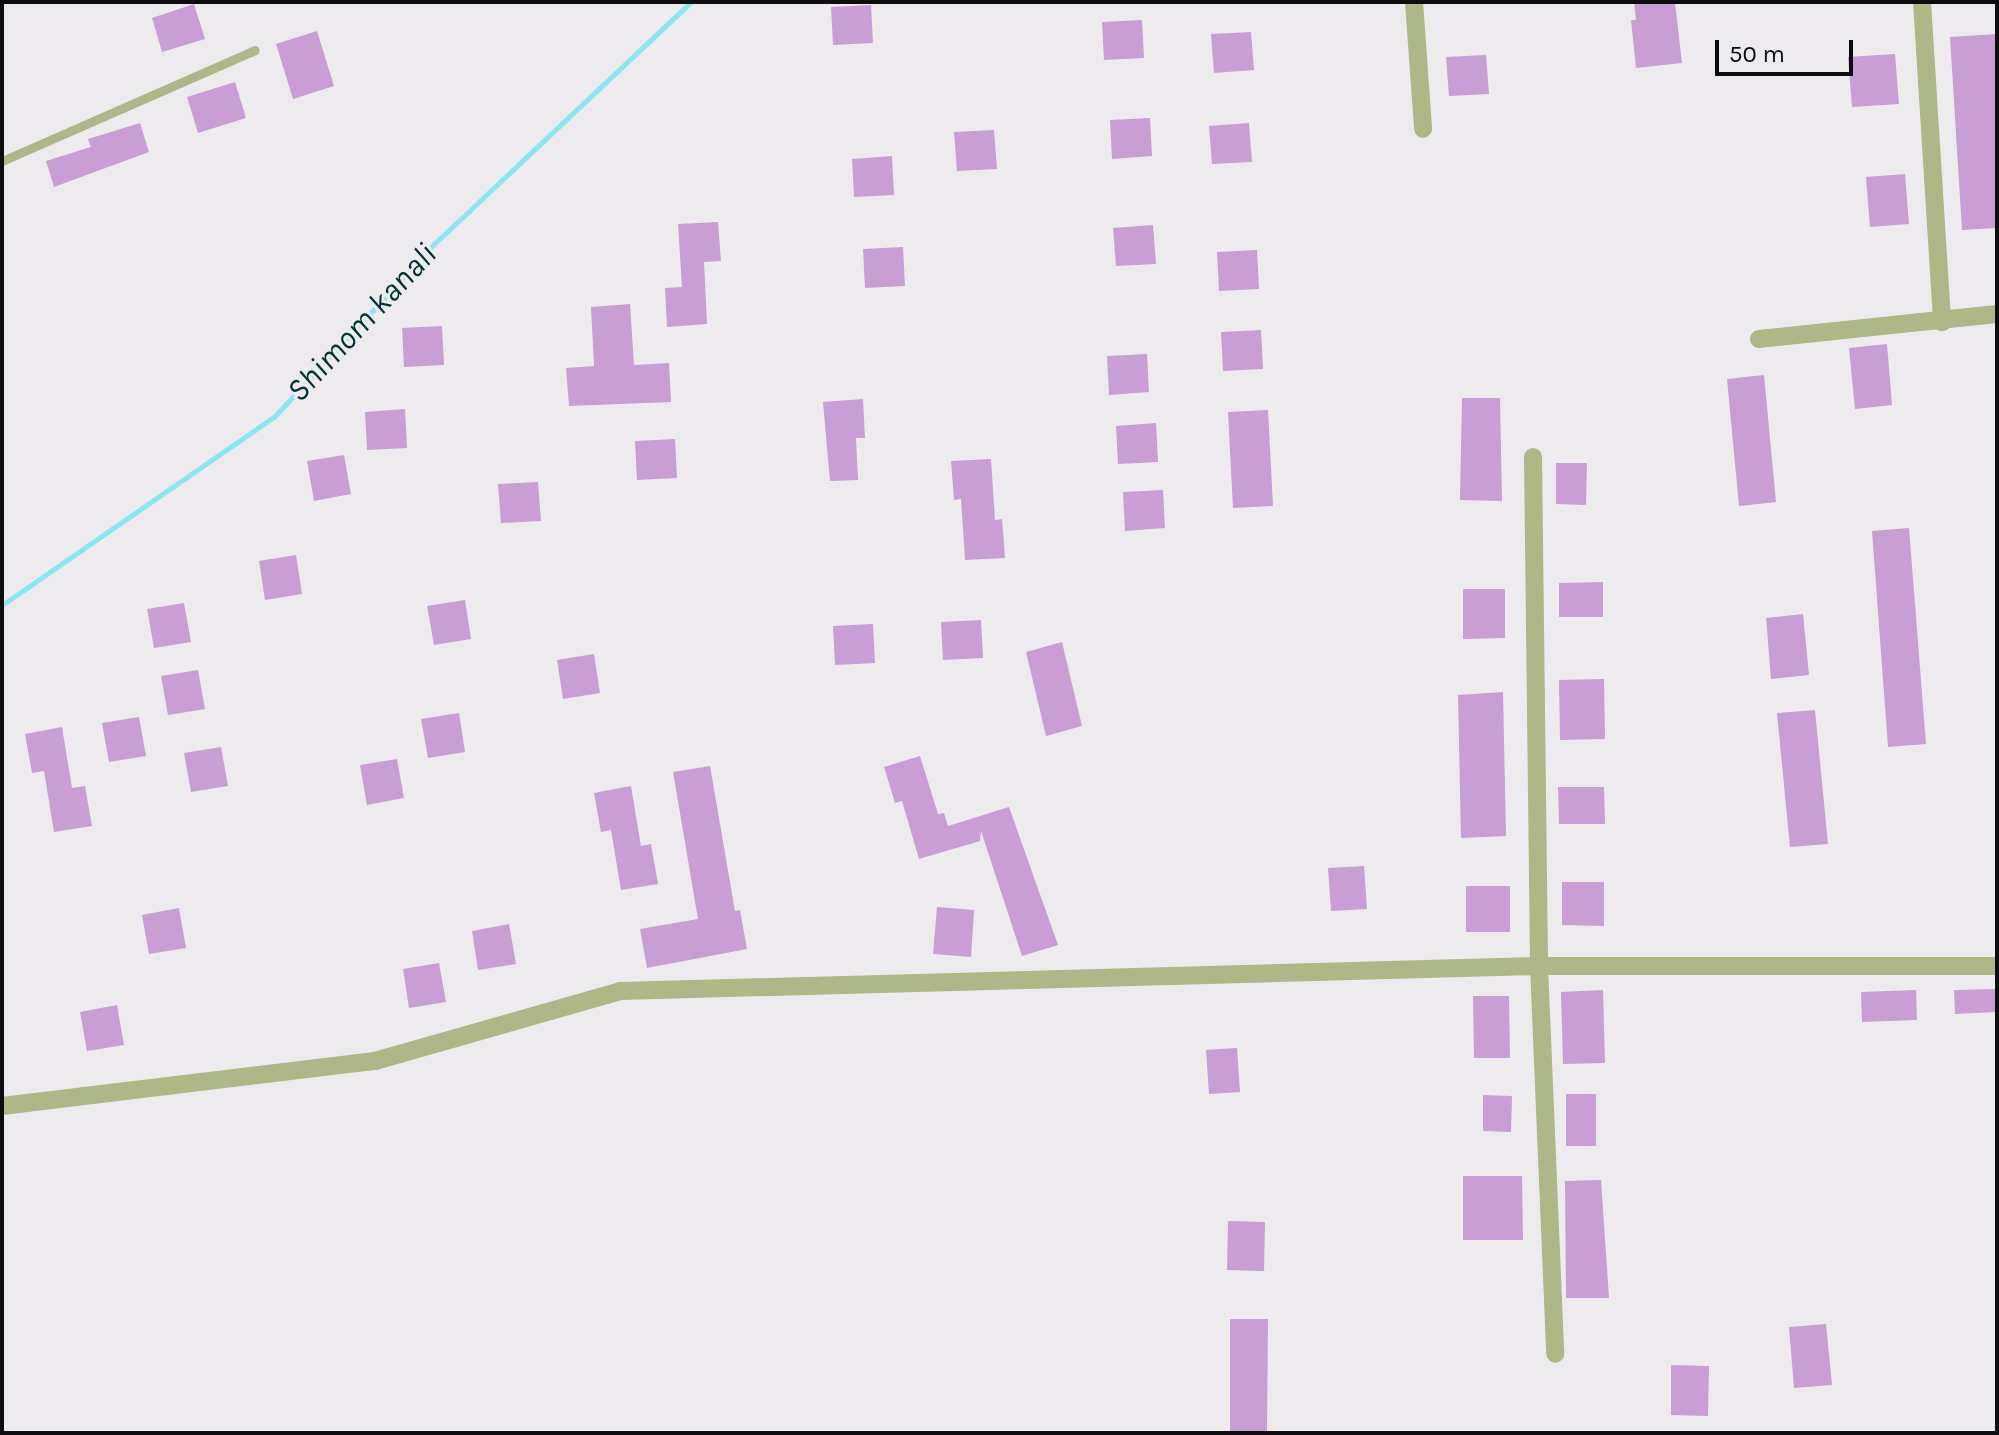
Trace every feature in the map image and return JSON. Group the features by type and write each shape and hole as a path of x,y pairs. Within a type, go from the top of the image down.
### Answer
{"street":[{"path":"1414,2 1423,129"},
{"path":"1922,2 1942,322"},
{"path":"1759,339 1997,314"},
{"path":"1533,457 1539,966 1555,1354"},
{"path":"2,1106 375,1061 620,991 1539,966 1997,966"}],"lane":[{"path":"2,161 255,50"}],"building":[{"path":"1634,2 1675,2 1682,63 1636,68 1631,20 1636,20"},
{"path":"194,4 205,39 162,52 152,18"},
{"path":"871,5 873,43 833,45 831,7"},
{"path":"1142,20 1144,58 1104,60 1102,22"},
{"path":"317,31 334,86 293,99 276,44"},
{"path":"1251,32 1254,70 1214,73 1211,34"},
{"path":"1997,34 1997,228 1962,230 1950,37"},
{"path":"1895,54 1899,104 1852,107 1848,57"},
{"path":"1486,55 1489,94 1449,96 1446,57"},
{"path":"235,82 246,118 198,133 187,97"},
{"path":"1150,118 1152,156 1112,159 1110,120"},
{"path":"140,123 149,152 54,187 46,161 91,147 88,139"},
{"path":"1249,123 1252,162 1212,164 1209,126"},
{"path":"994,130 997,169 957,171 954,132"},
{"path":"892,156 894,195 854,197 852,159"},
{"path":"1905,174 1909,224 1870,227 1866,177"},
{"path":"718,222 721,261 704,262 707,324 667,327 665,288 682,287 678,224"},
{"path":"1153,225 1156,264 1116,266 1113,228"},
{"path":"903,247 905,286 865,288 863,249"},
{"path":"1257,250 1259,289 1219,291 1217,252"},
{"path":"630,304 634,365 669,363 671,402 569,406 566,368 594,366 591,307"},
{"path":"442,326 444,365 404,367 402,328"},
{"path":"1261,330 1263,369 1223,371 1221,332"},
{"path":"1887,344 1892,405 1855,409 1849,348"},
{"path":"1147,354 1149,392 1109,395 1107,356"},
{"path":"1764,375 1776,502 1739,506 1727,379"},
{"path":"1462,398 1500,398 1502,501 1460,500"},
{"path":"863,399 865,438 856,438 858,480 830,481 823,402"},
{"path":"405,409 407,448 367,450 365,412"},
{"path":"1268,410 1273,506 1233,508 1228,412"},
{"path":"1156,423 1158,462 1118,464 1116,426"},
{"path":"675,439 677,478 637,480 635,441"},
{"path":"344,455 351,494 314,501 307,461"},
{"path":"991,459 995,520 1002,519 1005,558 965,560 961,499 954,500 951,461"},
{"path":"1556,463 1587,463 1586,505 1556,504"},
{"path":"538,482 541,521 501,523 498,484"},
{"path":"1163,490 1165,528 1125,531 1123,492"},
{"path":"1909,528 1926,744 1888,747 1872,531"},
{"path":"296,555 302,594 265,600 259,561"},
{"path":"1603,582 1603,617 1559,617 1559,583"},
{"path":"1463,589 1505,589 1505,638 1463,639"},
{"path":"465,600 471,639 434,645 427,606"},
{"path":"184,603 191,642 154,648 147,609"},
{"path":"1803,614 1809,675 1771,679 1766,618"},
{"path":"981,620 983,658 943,660 941,622"},
{"path":"873,624 875,663 835,665 833,626"},
{"path":"1062,642 1082,726 1046,736 1026,652"},
{"path":"594,654 600,693 563,699 557,660"},
{"path":"198,670 205,709 168,715 161,676"},
{"path":"1604,679 1605,739 1560,740 1559,680"},
{"path":"1503,692 1506,836 1461,838 1458,695"},
{"path":"1815,710 1828,844 1790,847 1777,713"},
{"path":"459,713 465,752 428,758 421,719"},
{"path":"139,717 146,756 109,762 102,723"},
{"path":"62,727 72,788 85,786 92,826 54,832 44,771 32,773 25,734"},
{"path":"221,747 228,786 191,792 184,753"},
{"path":"920,756 938,814 944,813 948,826 1009,807 1058,945 1022,956 981,831 980,841 919,859 902,801 895,803 884,767"},
{"path":"397,759 404,798 367,805 360,765"},
{"path":"710,766 735,911 740,910 747,949 647,968 640,929 698,919 673,772"},
{"path":"631,786 641,846 651,844 658,884 621,890 611,830 601,832 594,793"},
{"path":"1558,787 1604,787 1605,824 1559,824"},
{"path":"1364,866 1367,909 1331,911 1328,868"},
{"path":"1562,882 1604,882 1604,926 1562,925"},
{"path":"1466,886 1510,886 1510,932 1466,932"},
{"path":"937,907 974,910 971,957 933,954"},
{"path":"179,908 186,948 149,954 142,915"},
{"path":"509,924 516,964 478,970 472,931"},
{"path":"439,963 446,1002 409,1008 403,969"},
{"path":"1997,989 1997,1012 1955,1014 1954,990"},
{"path":"1603,990 1605,1063 1563,1064 1561,992"},
{"path":"1916,990 1917,1020 1862,1022 1861,992"},
{"path":"1473,996 1509,996 1510,1058 1474,1058"},
{"path":"117,1005 124,1045 87,1051 80,1012"},
{"path":"1237,1048 1240,1092 1209,1094 1206,1050"},
{"path":"1566,1094 1596,1094 1596,1146 1566,1146"},
{"path":"1483,1095 1512,1096 1511,1132 1483,1131"},
{"path":"1463,1176 1522,1176 1523,1240 1463,1240"},
{"path":"1601,1180 1609,1298 1566,1298 1565,1181"},
{"path":"1228,1221 1265,1222 1264,1271 1227,1270"},
{"path":"1230,1319 1268,1319 1267,1433 1230,1433"},
{"path":"1826,1324 1832,1385 1794,1388 1789,1327"},
{"path":"1671,1365 1709,1366 1708,1416 1671,1415"}],"waterway":[{"name":"Shimom kanali","path":"2,605 274,417 434,244 691,2"}]}
